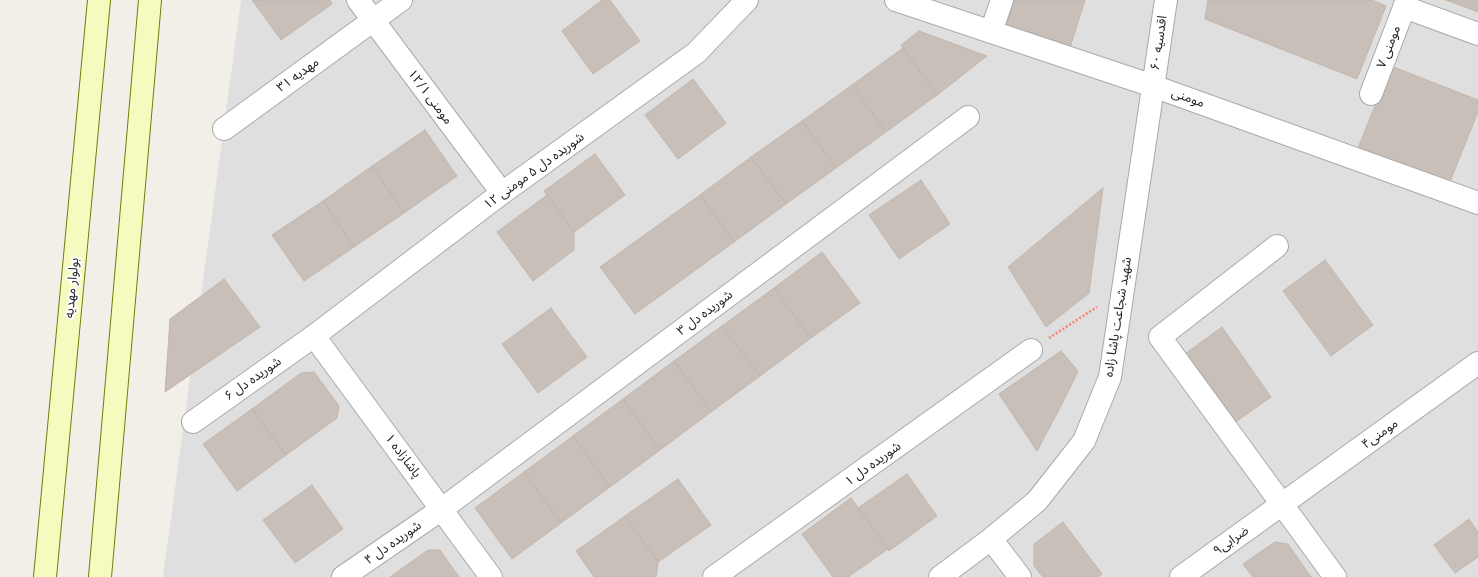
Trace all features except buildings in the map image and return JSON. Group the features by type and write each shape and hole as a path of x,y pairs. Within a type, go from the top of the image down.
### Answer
{"main road":[{"name":"بولوار مهدیه","path":"45,577 99,0"},
{"path":"100,577 150,0"}],"street":[{"name":"مومنی ۱۲/۱","path":"358,0 502,194"},
{"name":"مهدیه ۳۱","path":"224,129 401,0"},
{"name":"شوریده دل ۵ مومنی ۱۲","path":"314,336 502,194 696,53 748,0"},
{"name":"مومنی","path":"896,0 1153,86 1478,203"},
{"path":"991,32 1002,0"},
{"name":"اقدسیه ۶۰","path":"1153,86 1166,0"},
{"path":"1405,4 1478,34"},
{"name":"مومنی ۷","path":"1371,94 1405,4"},
{"name":"شهید شجاعت پاشا زاده","path":"940,577 991,539 1037,501 1084,441 1110,377 1153,86"},
{"name":"شوریده دل ۳","path":"442,508 968,117"},
{"path":"1277,246 1160,337 1335,577"},
{"name":"پاشازاده ۱","path":"314,336 442,508 491,577"},
{"name":"شوریده دل ۶","path":"193,422 314,336"},
{"name":"شوریده دل ۱","path":"714,577 1031,350"},
{"name":"مومنی۴","path":"1281,504 1478,363"},
{"name":"ضرابی۹","path":"1181,577 1281,504"},
{"name":"شوریده دل ۴","path":"344,577 442,508"},
{"path":"991,539 1020,577"}],"path":[{"path":"1031,350 1124,289"}],"shaded area":[{"path":"241,0 1478,0 1478,577 163,577"}]}
